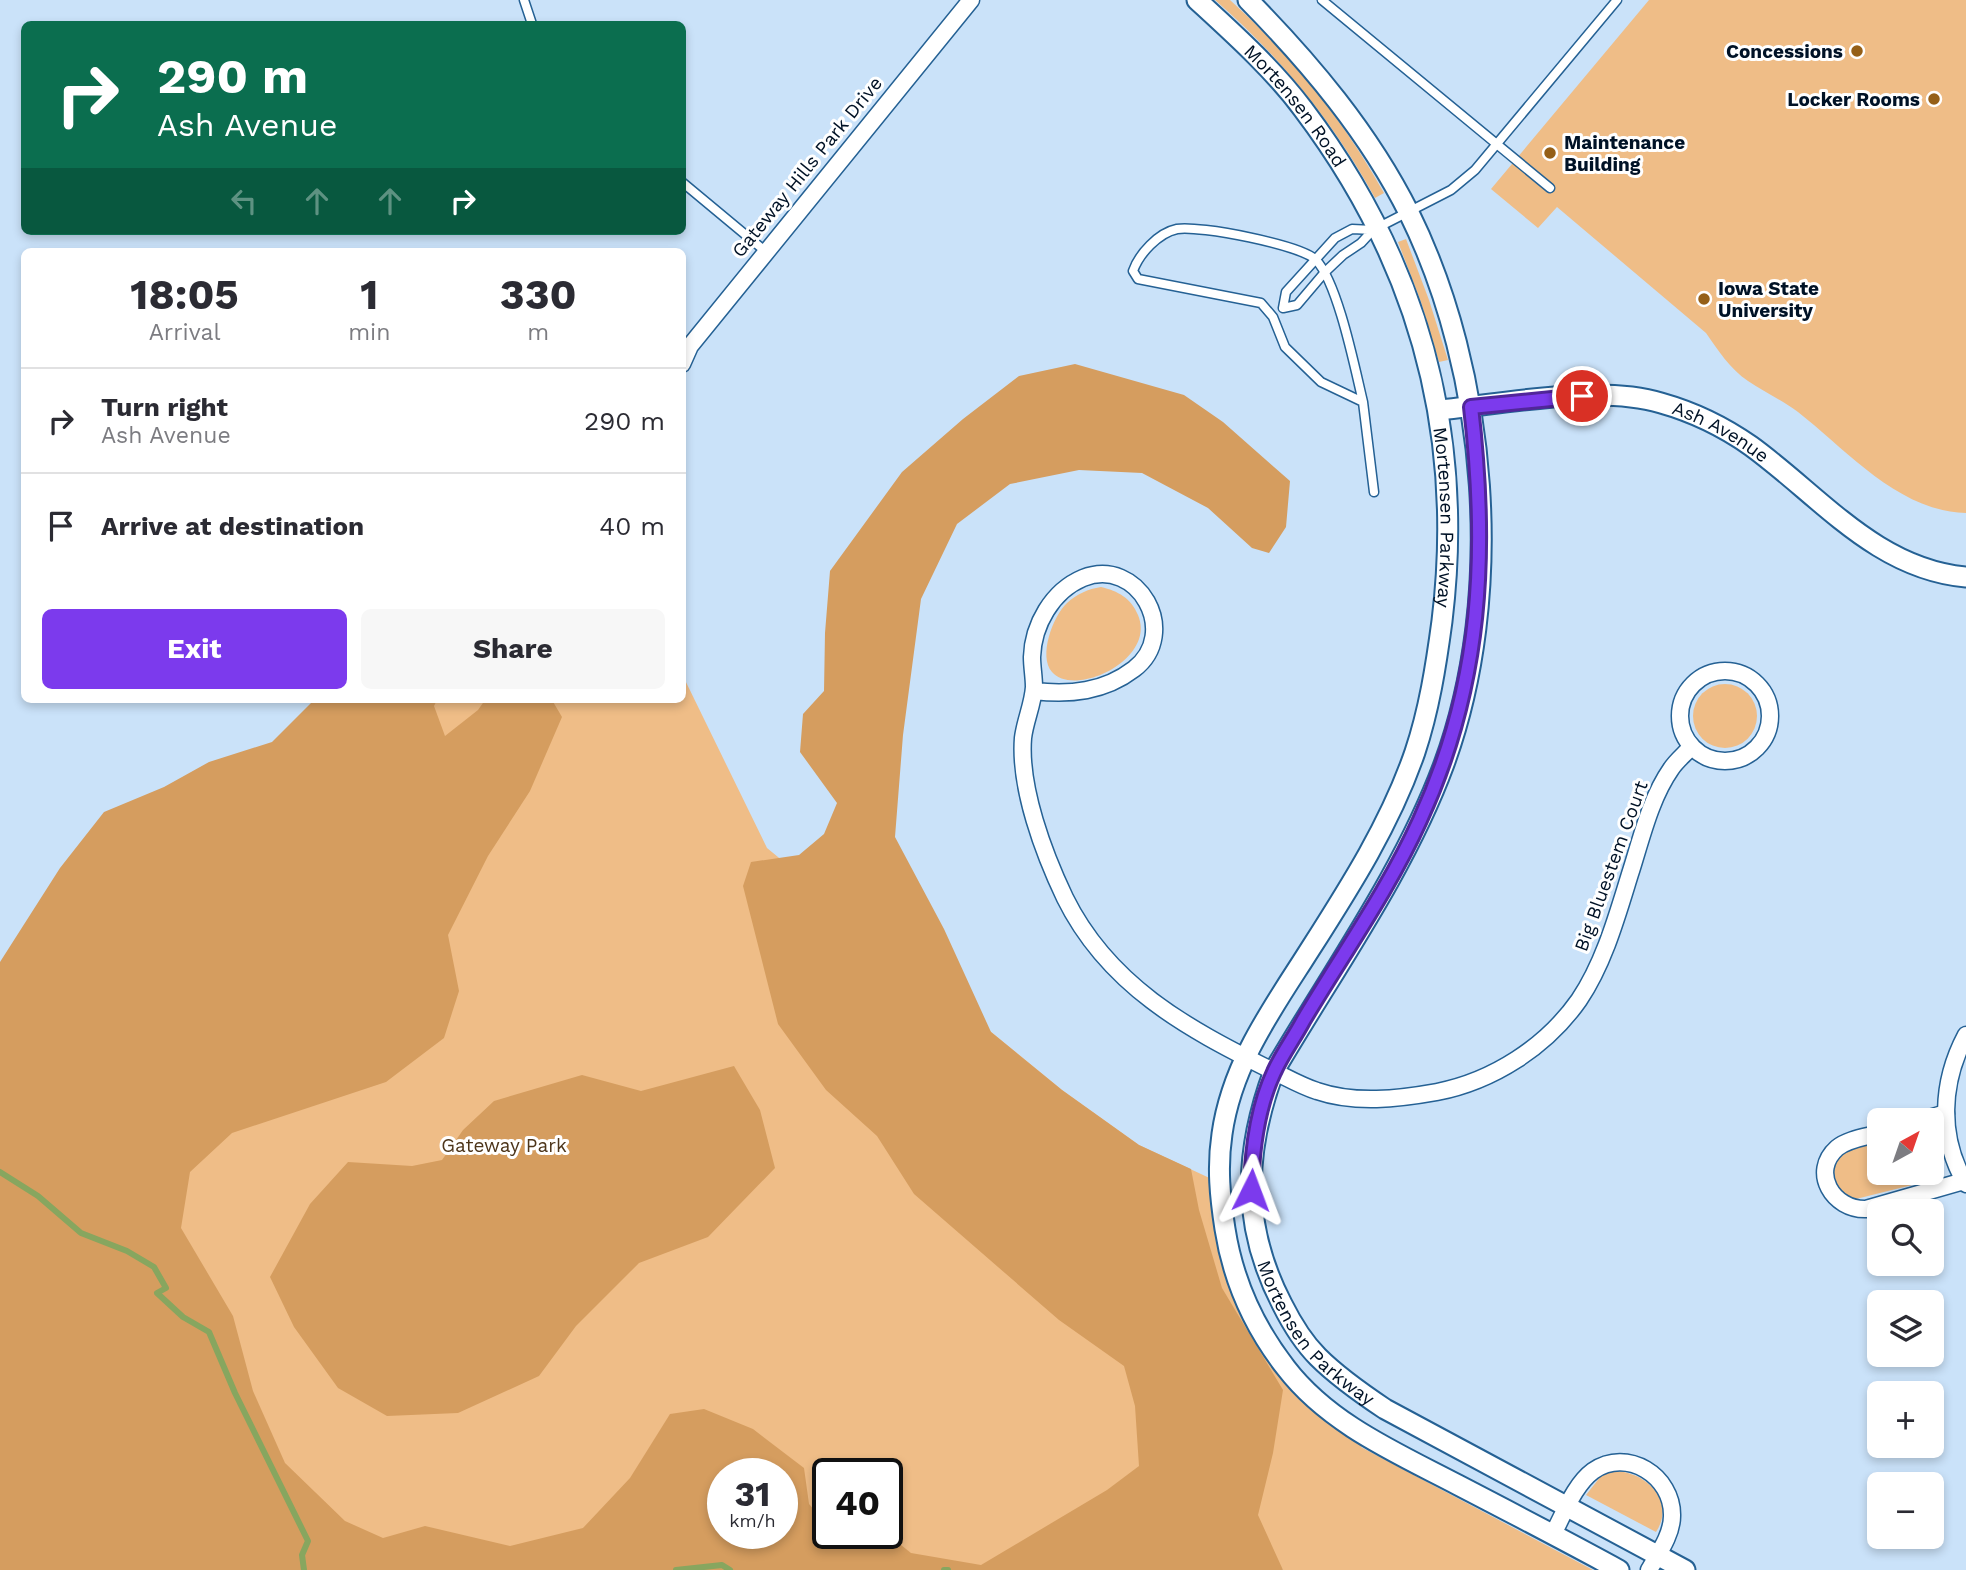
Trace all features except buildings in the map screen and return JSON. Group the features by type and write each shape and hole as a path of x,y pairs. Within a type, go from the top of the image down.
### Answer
{"street":[{"name":"Gateway Hills Park Drive","path":"686,355 690,346 765,251 971,0"},
{"name":"Mortensen Road","path":"1196,0 1265,65 1301,107 1341,163 1376,228"},
{"name":"Mortensen Road","path":"1248,0 1286,38 1325,85 1369,144 1409,212"},
{"name":"Mortensen Parkway","path":"1409,212 1430,261 1455,338 1471,407 1478,465 1480,576 1472,647 1462,698 1444,762 1420,822 1274,1071 1254,1136 1251,1206 1267,1275 1289,1317 1316,1356 1351,1386 1374,1402 1569,1506 1653,1562 1685,1570"},
{"name":"Mortensen Parkway","path":"1376,228 1397,269 1422,342 1438,410 1447,469 1447,577 1432,687 1415,754 1368,855 1244,1056 1222,1132 1218,1182 1228,1248 1239,1287 1261,1331 1288,1371 1321,1405 1368,1438 1619,1570"},
{"name":"Ash Avenue","path":"1438,410 1582,396 1629,396 1660,402 1721,426 1752,447 1881,550 1922,567 1966,577"},
{"path":"1105,575 1121,579 1146,597 1155,625 1152,646 1142,663 1122,679 1100,688 1056,693 1034,691 1032,654 1037,628 1050,604 1066,589 1084,577 1105,575"},
{"path":"1729,672 1749,678 1760,688 1767,701 1770,717 1767,732 1760,745 1748,755 1733,761 1718,761 1703,756 1691,747 1680,720 1681,706 1686,693 1696,682 1708,675 1729,672"},
{"name":"Big Bluestem Court","path":"1034,691 1023,741 1025,773 1036,824 1050,866 1069,905 1101,953 1146,998 1197,1033 1318,1091 1377,1100 1461,1087 1508,1065 1544,1040 1579,1000 1599,962 1617,916 1651,810 1670,770 1691,747"},
{"path":"1867,1137 1844,1143 1834,1150 1824,1170 1825,1183 1833,1194 1850,1208 1866,1209 1965,1183 1948,1137 1946,1113 1948,1082 1966,1035"},
{"path":"1553,1534 1586,1478 1606,1464 1618,1461 1644,1468 1657,1477 1667,1489 1671,1500 1672,1523 1653,1562"}],"lane":[{"path":"524,0 532,21"},
{"path":"1322,0 1549,188"},
{"path":"1273,317 1283,308 1297,305 1325,272 1376,228 1463,181 1618,0"},
{"path":"686,185 765,251"},
{"path":"1363,402 1321,382 1284,347 1273,317 1261,303 1138,279 1133,271 1137,258 1160,237 1175,229 1192,228 1276,243 1315,258 1325,272 1346,331 1363,402 1374,492"},
{"path":"1283,308 1286,292 1335,238 1352,229 1376,228"}],"green space":[{"path":"1215,0 1230,0 1295,66 1352,140 1384,193 1375,198 1342,143 1304,92 1262,44"},
{"path":"1649,0 1966,0 1966,513 1941,510 1918,502 1875,476 1798,412 1736,371 1706,333 1557,207 1538,228 1491,189"},
{"path":"1406,239 1448,360 1439,362 1421,302 1398,242"},
{"path":"1075,364 1184,395 1223,422 1290,481 1286,527 1269,553 1252,548 1208,508 1142,473 1079,470 1010,484 957,524 921,599 903,735 895,837 944,929 991,1032 1062,1090 1139,1145 1191,1169 1199,1210 1222,1288 1283,1390 1273,1453 1258,1515 1283,1570 0,1570 0,962 60,868 104,812 164,787 209,762 272,742 311,703 436,703 434,706 445,736 483,703 554,703 562,717 530,791 488,856 448,935 459,991 444,1038 386,1082 232,1133 190,1172 181,1228 233,1316 253,1391 285,1463 345,1521 383,1538 425,1526 510,1546 583,1528 630,1478 670,1414 704,1409 753,1429 791,1458 707,1458 707,1549 798,1549 798,1463 804,1468 809,1504 812,1507 812,1549 903,1549 903,1547 911,1553 981,1565 1107,1490 1139,1466 1135,1406 1124,1366 1059,1320 914,1194 877,1136 826,1090 778,1024 743,886 751,862 799,855 824,834 837,803 800,752 803,714 824,691 830,571 902,472 963,419 1019,376"},
{"path":"1101,587 1123,596 1135,609 1141,631 1136,647 1125,660 1110,670 1094,677 1063,679 1052,672 1046,656 1052,626 1071,600 1083,592"},
{"name":"Gateway Park","path":"686,682 767,848 1062,1090 1139,1145 1218,1182 1228,1248 1288,1371 1368,1439 1361,1447 1593,1570 1283,1570 1279,1565 1258,1570 0,1570 0,1112 372,703 686,703"},
{"path":"1725,684 1743,690 1751,698 1757,716 1751,734 1743,742 1725,748 1707,742 1699,734 1693,716 1699,698 1707,690"},
{"path":"734,1066 760,1110 775,1168 708,1237 639,1263 576,1326 539,1376 458,1413 387,1416 338,1388 294,1327 270,1277 310,1204 348,1162 412,1166 442,1160 463,1130 494,1101 582,1075 641,1091"},
{"path":"1867,1144 1867,1185 1912,1185 1856,1199 1847,1196 1835,1184 1834,1173 1839,1157 1852,1148"},
{"path":"1612,1471 1635,1476 1654,1489 1660,1498 1662,1509 1656,1532 1586,1495 1601,1476"}],"waterway":[{"path":"0,1172 38,1196 81,1233 127,1251 154,1267 166,1288 157,1293 183,1317 209,1332 235,1393 308,1541 302,1555 304,1570"},
{"path":"676,1570 722,1565 730,1570"}],"place":[{"name":"Concessions","path":"1857,51"},
{"name":"Locker Rooms","path":"1934,99"},
{"name":"Maintenance Building","path":"1550,153"},
{"name":"Iowa State University","path":"1704,299"}],"route":[{"path":"1251,1190 1254,1136 1274,1071 1420,822 1444,762 1462,698 1472,647 1480,576 1481,513 1471,407 1582,396"}]}
